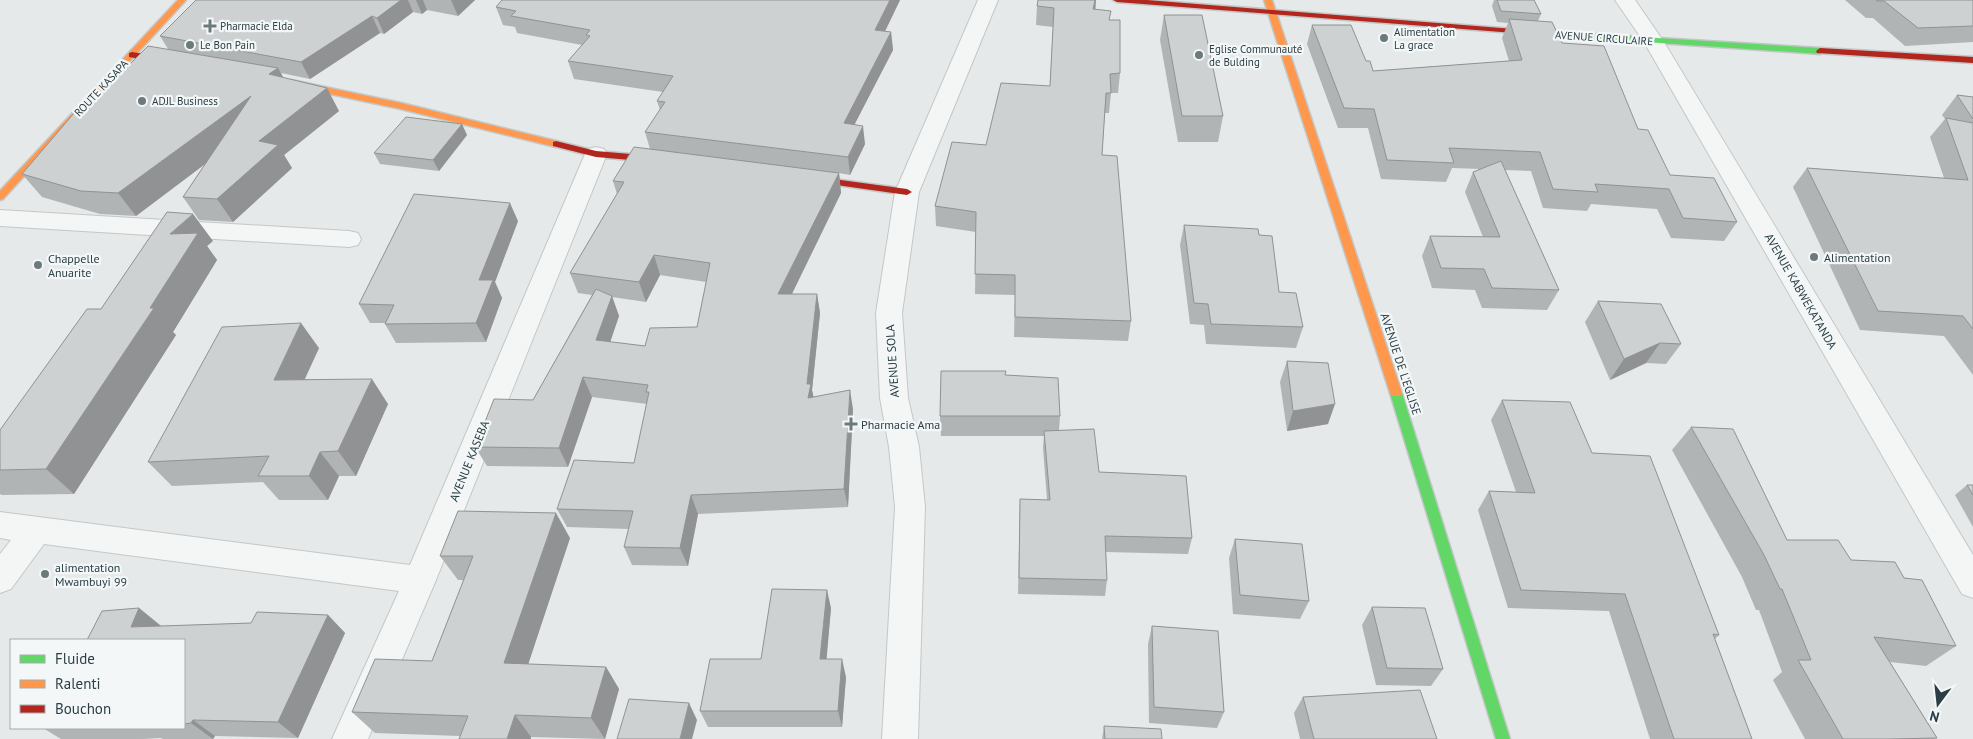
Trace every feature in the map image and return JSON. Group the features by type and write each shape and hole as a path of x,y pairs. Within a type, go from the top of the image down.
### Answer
{"street":[{"name":"ROUTE KASAPA","path":"0,202 182,0"},
{"name":"AVENUE SOLA","path":"900,739 910,507 904,447 894,398 889,314 907,192 988,0"},
{"name":"AVENUE CIRCULAIRE","path":"1116,0 1272,14 1654,42 1973,60"},
{"name":"AVENUE DE L'EGLISE","path":"1268,0 1400,405 1503,739"},
{"name":"AVENUE KABWEKATANDA","path":"1625,0 1654,42 1973,584"},
{"path":"132,54 190,65"},
{"path":"278,81 411,108 596,154 680,162"},
{"name":"AVENUE KASEBA","path":"350,739 420,580 596,154"},
{"path":"789,176 907,192"},
{"path":"0,202 348,239"},
{"path":"0,525 420,580"},
{"path":"0,580 37,529"}],"building":[{"path":"196,0 401,0 377,18 372,16 301,62 160,36"},
{"path":"502,0 890,0 875,30 891,32 844,123 863,126 848,157 645,132 665,102 657,101 673,76 568,61 590,36 586,35 590,30 511,16 516,11 496,7"},
{"path":"1038,0 1095,0 1093,9 1111,11 1109,20 1120,20 1120,73 1110,74 1111,93 1106,93 1102,155 1117,156 1131,321 1015,317 1015,275 975,274 976,212 935,206 952,142 986,145 1001,83 1050,86 1054,8 1037,6"},
{"path":"1497,0 1534,0 1541,14 1501,11"},
{"path":"1876,0 1973,0 1973,26 1918,28 1884,1"},
{"path":"1164,15 1202,15 1223,116 1182,116"},
{"path":"1509,19 1552,22 1562,43 1604,46 1638,129 1648,130 1670,175 1714,178 1737,222 1683,218 1669,189 1595,184 1598,192 1553,189 1540,152 1449,148 1454,163 1387,160 1374,109 1344,108 1312,25 1351,25 1366,61 1370,61 1373,71 1522,60"},
{"path":"148,46 278,68 269,74 327,88 259,141 278,145 217,199 183,197 251,96 118,193 81,191 22,174 75,112 82,112"},
{"path":"1957,95 1973,97 1973,119"},
{"path":"406,117 462,124 433,160 374,153"},
{"path":"1946,118 1973,123 1973,329 1963,316 1878,311 1807,168 1968,180"},
{"path":"634,147 839,173 778,294 817,294 807,384 811,384 808,398 850,390 844,489 691,495 680,548 624,547 633,511 557,509 574,460 634,463 649,392 646,392 648,385 583,377 559,448 475,447 494,399 533,400 596,289 612,296 596,340 645,346 650,328 697,327 710,263 654,255 639,282 570,273 624,182 613,181"},
{"path":"1501,161 1559,290 1492,288 1484,269 1441,268 1430,236 1500,237 1473,172"},
{"path":"414,194 510,203 479,280 493,280 476,323 385,324 394,305 359,304"},
{"path":"167,212 193,214 170,234 198,233 150,308 154,308 46,469 0,470 0,430 87,309 101,309"},
{"path":"1184,225 1258,229 1259,235 1272,236 1279,292 1296,293 1303,327 1211,324 1208,304 1194,303"},
{"path":"1598,301 1661,304 1681,344 1660,343 1624,359"},
{"path":"301,323 274,380 372,379 338,451 320,452 309,476 258,476 269,456 148,462 222,327"},
{"path":"1287,361 1328,363 1335,404 1293,411"},
{"path":"941,371 1006,371 1005,375 1058,378 1060,416 940,416"},
{"path":"1502,400 1570,402 1592,453 1650,456 1719,635 1713,634 1752,739 1674,739 1625,594 1521,590 1489,491 1535,493"},
{"path":"1691,427 1733,429 1787,540 1838,540 1851,560 1895,562 1904,578 1922,580 1956,646 1874,637 1937,738 1843,739 1798,660 1811,660 1782,589 1780,589 1764,555"},
{"path":"1094,429 1099,472 1186,476 1192,538 1105,536 1107,580 1019,578 1020,499 1050,500 1044,431"},
{"path":"1967,485 1973,485 1973,495"},
{"path":"458,511 556,513 504,663 606,667 591,718 515,715 507,739 459,739 468,716 352,712 375,659 432,661 473,556 440,556"},
{"path":"1235,539 1302,544 1309,601 1240,595"},
{"path":"772,589 827,590 820,659 842,659 838,711 700,711 710,659 761,659"},
{"path":"1372,607 1425,608 1443,669 1387,668"},
{"path":"139,608 131,627 251,623 257,612 328,615 278,722 193,720 191,723 185,724 185,639 88,639 102,611"},
{"path":"1152,626 1218,631 1224,712 1154,707"},
{"path":"1420,690 1437,739 1314,739 1303,697"},
{"path":"629,699 689,703 680,739 617,739"},
{"path":"1104,726 1161,729 1162,739 1105,739"}],"traffic: fast":[{"path":"1514,31 1820,51"},
{"path":"1396,393 1503,739"}],"traffic: slow":[{"path":"0,197 182,0"},
{"path":"1268,0 1396,393"},
{"path":"291,83 401,106 556,144"}],"traffic: jam":[{"path":"1117,0 1514,31"},
{"path":"1820,51 1973,60"},
{"path":"132,55 175,62"},
{"path":"556,144 596,154 665,160"},
{"path":"804,178 907,192"}],"place":[{"name":"Pharmacie Elda","path":"210,26"},
{"name":"Alimentation La grace","path":"1384,38"},
{"name":"Le Bon Pain","path":"190,45"},
{"name":"Eglise Communauté de Bulding","path":"1199,55"},
{"name":"ADJL Business","path":"142,101"},
{"name":"Alimentation","path":"1814,257"},
{"name":"Chappelle Anuarite","path":"38,265"},
{"name":"Pharmacie Ama","path":"851,424"},
{"name":"alimentation Mwambuyi 99","path":"45,574"}]}
